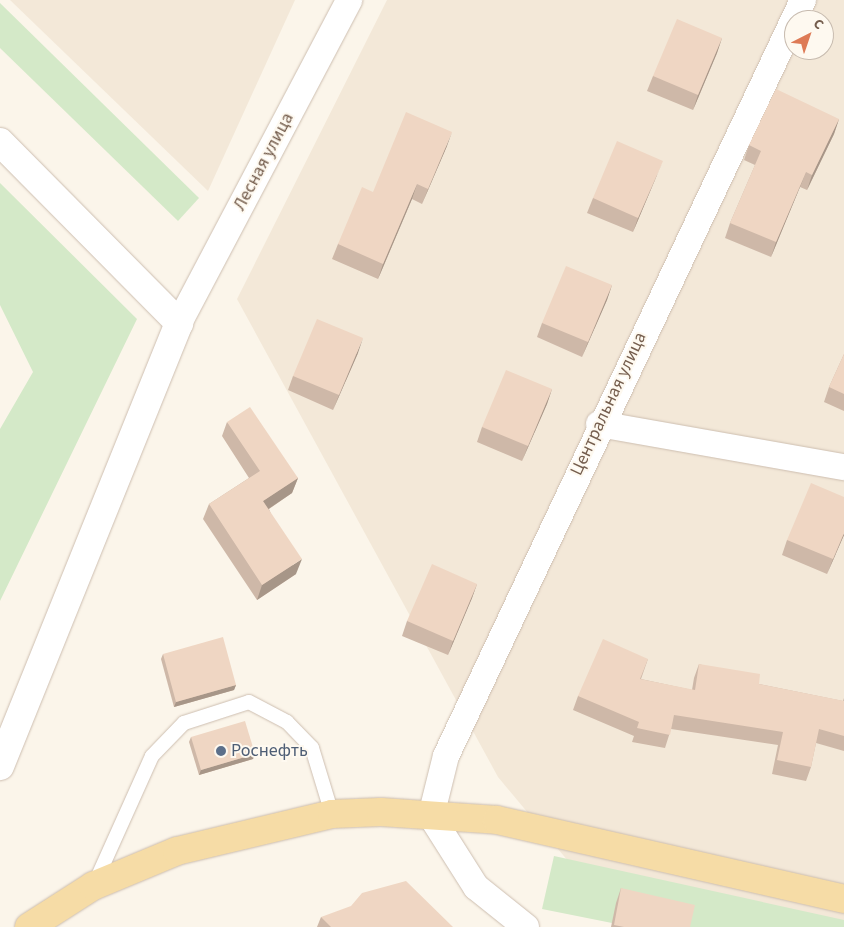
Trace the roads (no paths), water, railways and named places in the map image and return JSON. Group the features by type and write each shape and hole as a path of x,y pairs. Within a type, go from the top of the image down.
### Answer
{"main road":[{"path":"29,927 93,886 176,851 332,814 431,816 498,820 844,899"}],"street":[{"name":"Лесная улица","path":"179,323 349,0"},
{"name":"Центральная улица","path":"431,816 446,756 600,424 803,0"},
{"path":"0,142 179,323 0,766"},
{"path":"600,424 844,467"},
{"path":"431,816 476,887 526,927"}],"lane":[{"path":"93,886 152,756 184,723 249,702 287,722 312,748 332,814"}],"place":[{"name":"Роснефть","path":"221,751"}]}
